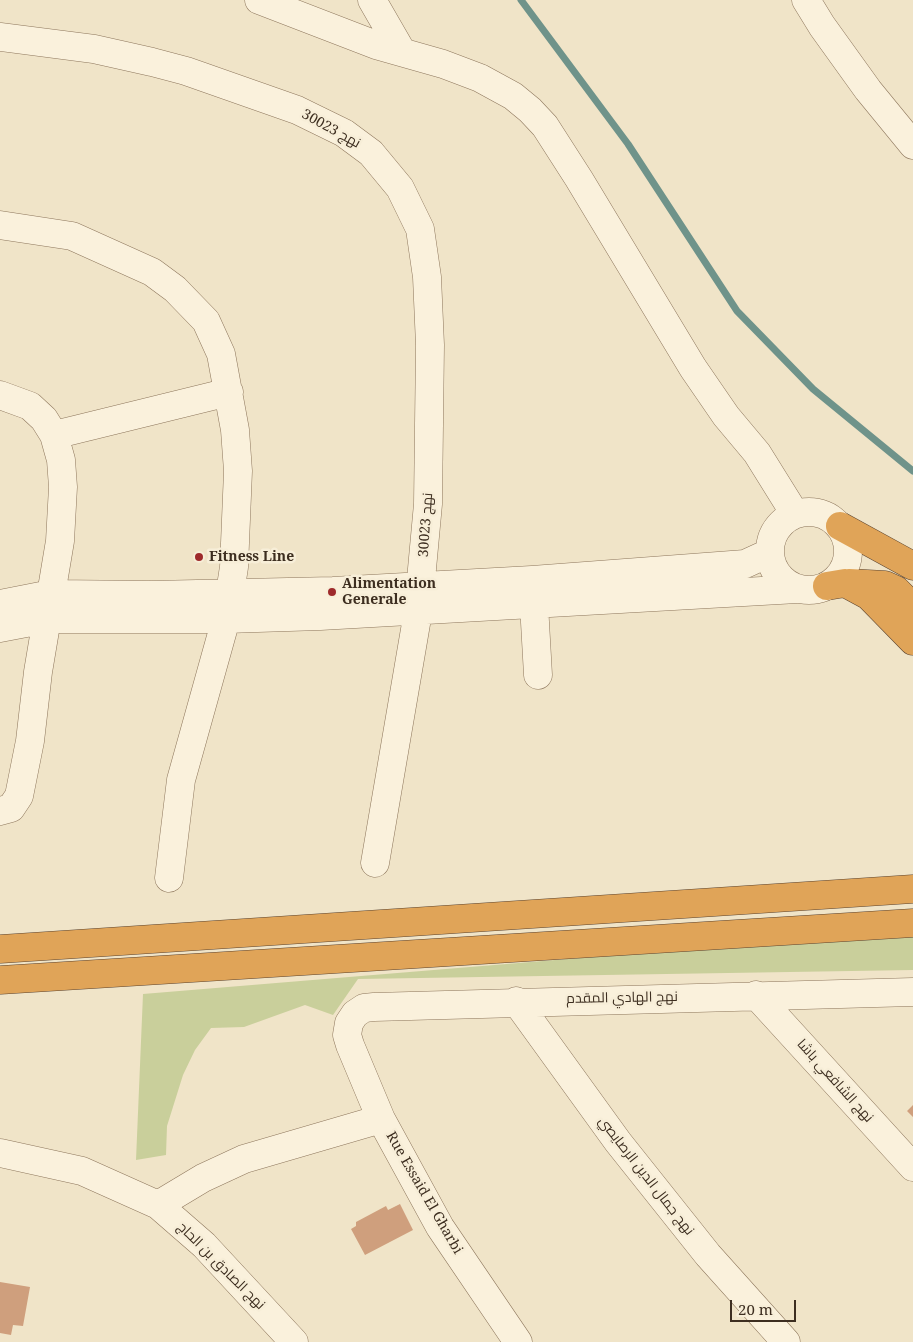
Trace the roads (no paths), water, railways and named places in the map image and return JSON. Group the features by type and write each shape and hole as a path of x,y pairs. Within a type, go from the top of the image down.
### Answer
{"highway":[{"path":"840,526 913,566"},
{"path":"836,584 885,585 896,590 913,607"},
{"path":"836,584 869,596 913,642"},
{"path":"882,890 913,884"},
{"path":"0,950 913,889"},
{"path":"0,980 913,923"}],"street":[{"path":"259,0 376,45 480,78 513,96 545,126 694,368 726,416 757,453 795,514"},
{"path":"311,0 324,25"},
{"path":"372,0 402,52"},
{"path":"806,0 822,26 868,90 913,145"},
{"name":"نهج 30023","path":"0,37 94,48 152,62 186,71 297,110 344,133 372,153 400,188 420,229 427,277 430,345 428,504 419,599 375,863"},
{"path":"0,225 72,236 152,272 175,289 206,321 215,336 221,354 229,392 238,471 234,567 228,606 181,780 169,878"},
{"path":"54,435 229,392"},
{"path":"0,395 30,406 44,420 54,435 61,460 63,513 30,741 19,796 11,808 0,811"},
{"path":"0,604 49,607 228,606 419,599 533,592 818,589 836,584 848,556 847,543 840,526 822,514 809,511 795,514 784,520 770,540 769,553 772,565 786,583 797,588"},
{"path":"533,592 746,564 769,553"},
{"path":"533,592 538,675"},
{"path":"0,628 49,607"},
{"name":"نهج الهادي المقدم","path":"347,1035 349,1023 355,1014 364,1008 516,1001 913,992"},
{"name":"نهج الشافعي باشا","path":"756,995 913,1168"},
{"name":"نهج جمال الدين الرصايصي","path":"516,1001 624,1150 708,1255 786,1342"},
{"name":"Rue Essaid El Gharbi","path":"347,1035 381,1119 440,1228 518,1342"},
{"path":"158,1205 203,1178 244,1159 381,1119"},
{"name":"نهج الصادق بن الحاج","path":"0,1153 82,1171 158,1205 204,1245 294,1342"}],"waterway":[{"path":"521,0 628,144 737,311 813,389 913,471"}],"place":[{"name":"Fitness Line","path":"199,557"},
{"name":"Alimentation Generale","path":"332,592"}]}
